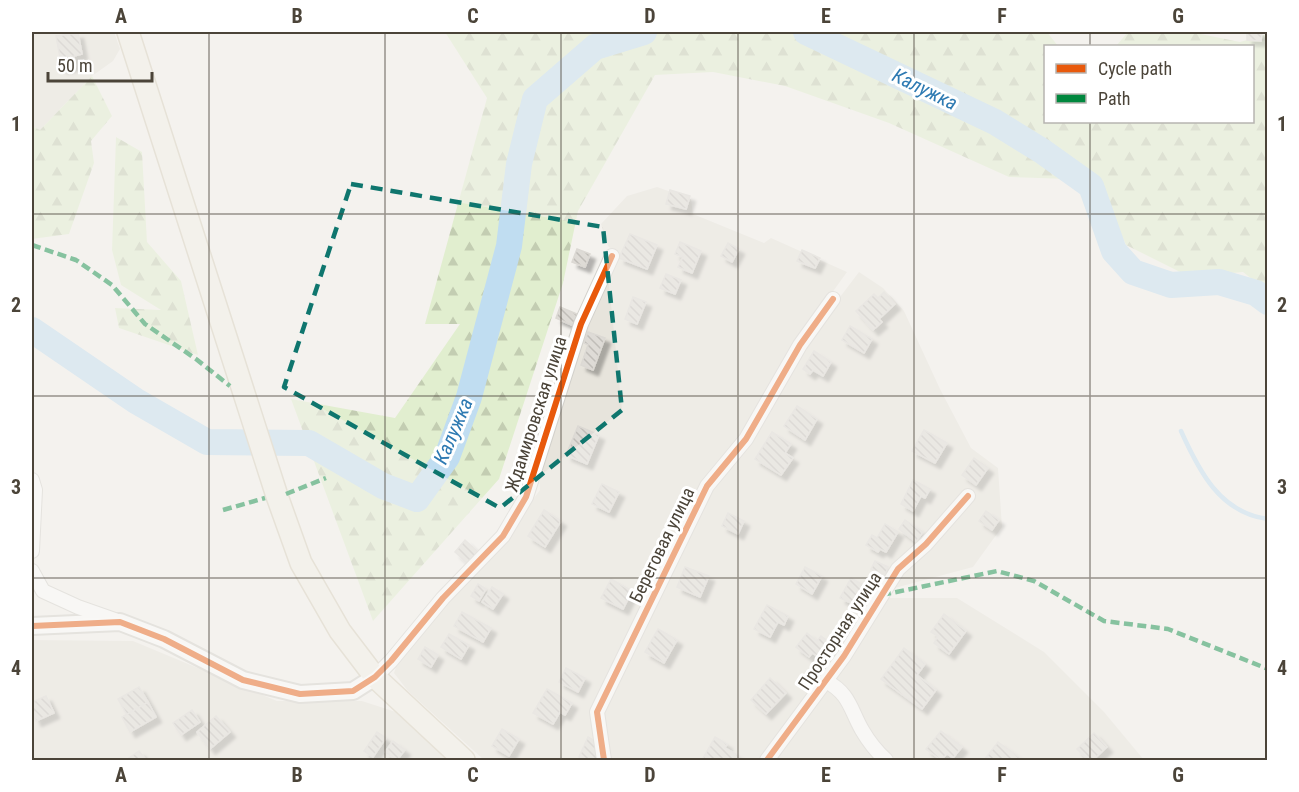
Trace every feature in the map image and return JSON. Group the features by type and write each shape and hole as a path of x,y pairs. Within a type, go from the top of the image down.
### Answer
{"main road":[{"path":"128,32 277,496 301,563 340,631 375,677 464,760"}],"street":[{"name":"Ждамировская улица","path":"375,677 443,598 503,536 526,497 581,324 612,256"},
{"name":"Береговая улица","path":"604,760 597,712 707,486 746,439 800,345 833,299"},
{"path":"32,480 35,490 32,551"},
{"name":"Просторная улица","path":"767,760 844,656 898,569 926,544 968,496"},
{"path":"32,571 43,591 78,608 164,639 243,680 300,694 353,691 375,677"},
{"path":"32,626 120,622"},
{"name":"Просторная улица","path":"826,681 837,687 850,703 862,730 877,752 886,760"}],"highlighted area":[{"path":"351,184 603,227 622,410 500,508 284,387"}],"shaded area":[{"path":"32,32 114,32 120,49 113,61 92,76 40,130 32,126"},
{"path":"657,187 691,199 693,214 764,243 771,238 847,272 798,340 740,440 703,486 592,714 601,760 484,760 408,691 394,673 399,658 493,553 540,490 539,466 586,322 618,255 608,246 601,224 627,196"},
{"path":"859,272 883,288 904,311 940,389 971,448 998,468 1002,527 973,567 891,589 903,567 930,550 962,508 974,500 973,492 964,491 922,542 896,566 840,657 762,760 608,760 600,713 710,489 744,451 799,351"},
{"path":"888,598 957,598 1044,652 1104,712 1144,760 894,760 880,747 836,679"},
{"path":"32,640 133,641 277,701 362,701 399,713 452,760 32,760"},
{"path":"825,689 843,701 878,760 774,760"}],"green space":[{"path":"445,32 1047,32 1057,45 1044,45 1044,123 1254,123 1254,45 1117,45 1128,32 1191,32 1240,42 1267,34 1267,291 1243,272 1190,277 1126,245 1097,180 1009,177 889,123 785,86 713,72 655,75 578,211 563,283 499,479 373,621 291,399 395,418 460,324 425,324 487,98"},
{"path":"92,76 112,116 91,141 94,163 69,234 32,239 32,126 40,130"},
{"path":"116,137 142,152 147,242 181,281 198,355 119,328 115,308 161,310 121,285 112,250"}],"building":[{"path":"1247,32 1262,32 1261,41 1247,40"},
{"path":"78,33 82,54 74,56 75,65 62,68 56,36"},
{"path":"670,190 690,196 686,209 666,204"},
{"path":"630,234 657,245 647,269 619,258"},
{"path":"680,242 701,251 692,273 678,267 683,257 675,254"},
{"path":"728,243 739,249 732,262 721,256"},
{"path":"577,249 590,254 585,267 572,262"},
{"path":"802,250 820,258 815,268 797,261"},
{"path":"666,274 681,280 675,294 660,288"},
{"path":"884,292 895,304 879,319 882,322 873,330 856,311 874,294 878,298"},
{"path":"633,297 646,302 637,324 625,319"},
{"path":"560,307 579,315 574,326 556,318"},
{"path":"850,326 872,339 864,353 842,340"},
{"path":"588,332 605,338 593,370 581,365 588,345 584,343"},
{"path":"814,351 831,362 823,376 813,370 810,374 803,369"},
{"path":"797,406 817,419 805,440 784,426"},
{"path":"578,426 599,435 587,464 566,455"},
{"path":"924,430 947,443 935,463 912,451"},
{"path":"772,432 791,444 785,453 793,458 781,475 755,459"},
{"path":"974,458 988,468 976,485 962,475"},
{"path":"913,480 930,489 925,498 921,496 913,511 901,504"},
{"path":"602,484 619,492 609,512 592,504"},
{"path":"544,510 561,521 545,547 528,536"},
{"path":"986,511 999,520 992,530 979,521"},
{"path":"728,513 744,521 738,534 722,526"},
{"path":"905,520 923,532 916,542 899,529"},
{"path":"885,524 898,532 886,552 880,549 878,552 866,545 872,535 877,538"},
{"path":"465,540 478,552 468,564 455,552"},
{"path":"875,561 888,567 885,575 871,569"},
{"path":"685,567 709,576 700,597 677,587"},
{"path":"805,567 822,576 812,594 796,584"},
{"path":"851,578 865,586 855,605 840,598"},
{"path":"611,579 632,591 623,609 601,598"},
{"path":"478,584 486,589 479,601 471,596"},
{"path":"492,587 503,594 493,609 482,602"},
{"path":"767,605 788,616 784,625 778,622 770,637 754,629"},
{"path":"462,612 491,628 483,642 454,626"},
{"path":"944,614 966,631 949,654 934,643 938,636 931,632"},
{"path":"658,629 677,640 664,663 645,652"},
{"path":"807,633 817,641 821,636 830,643 819,657 812,653 809,657 796,647"},
{"path":"449,634 469,645 461,659 441,647"},
{"path":"425,647 438,655 431,667 418,659"},
{"path":"904,648 925,664 917,675 936,690 922,709 881,679"},
{"path":"566,668 585,678 578,692 559,682"},
{"path":"770,678 786,693 766,714 751,700"},
{"path":"139,687 148,702 127,715 118,699"},
{"path":"547,689 572,703 565,715 560,712 553,724 533,713"},
{"path":"46,696 54,713 36,721 32,711 32,702"},
{"path":"148,702 156,717 130,732 122,717"},
{"path":"192,710 200,722 181,735 173,723"},
{"path":"216,716 230,732 210,749 197,732"},
{"path":"502,729 519,739 509,756 492,746"},
{"path":"941,731 962,747 953,758 947,754 941,760 926,749"},
{"path":"377,732 386,738 373,757 364,751"},
{"path":"1094,733 1107,747 1093,760 1088,760 1077,749"},
{"path":"588,737 598,743 597,760 585,760 579,757"},
{"path":"715,737 727,744 725,748 739,756 736,760 702,760"},
{"path":"393,741 405,750 397,760 385,752"},
{"path":"998,742 1020,758 1018,760 984,760"},
{"path":"139,751 146,760 126,760"}],"waterway":[{"name":"Калужка","path":"32,330 136,401 207,442 309,443 383,486 417,499 447,457 469,397 509,246 519,164 535,99 595,47 644,32"},
{"path":"806,32 995,122 1042,151 1091,186 1114,251 1133,272 1171,285 1219,282 1256,293 1268,302"},
{"path":"1181,431 1195,461 1213,488 1237,508 1251,515 1268,519"}],"marked path":[{"path":"32,245 76,260 112,285 145,324 230,386"},
{"path":"286,494 326,478"},
{"path":"223,510 265,498"},
{"path":"882,595 997,571 1034,581 1104,621 1168,629 1268,669"}],"cycle path":[{"path":"32,626 120,622 164,639 243,680 300,694 353,691 375,677 443,598 503,536 526,497 581,324 612,256"},
{"path":"604,760 597,712 707,486 746,439 800,345 833,299"},
{"path":"767,760 844,656 898,569 926,544 968,496"}]}
